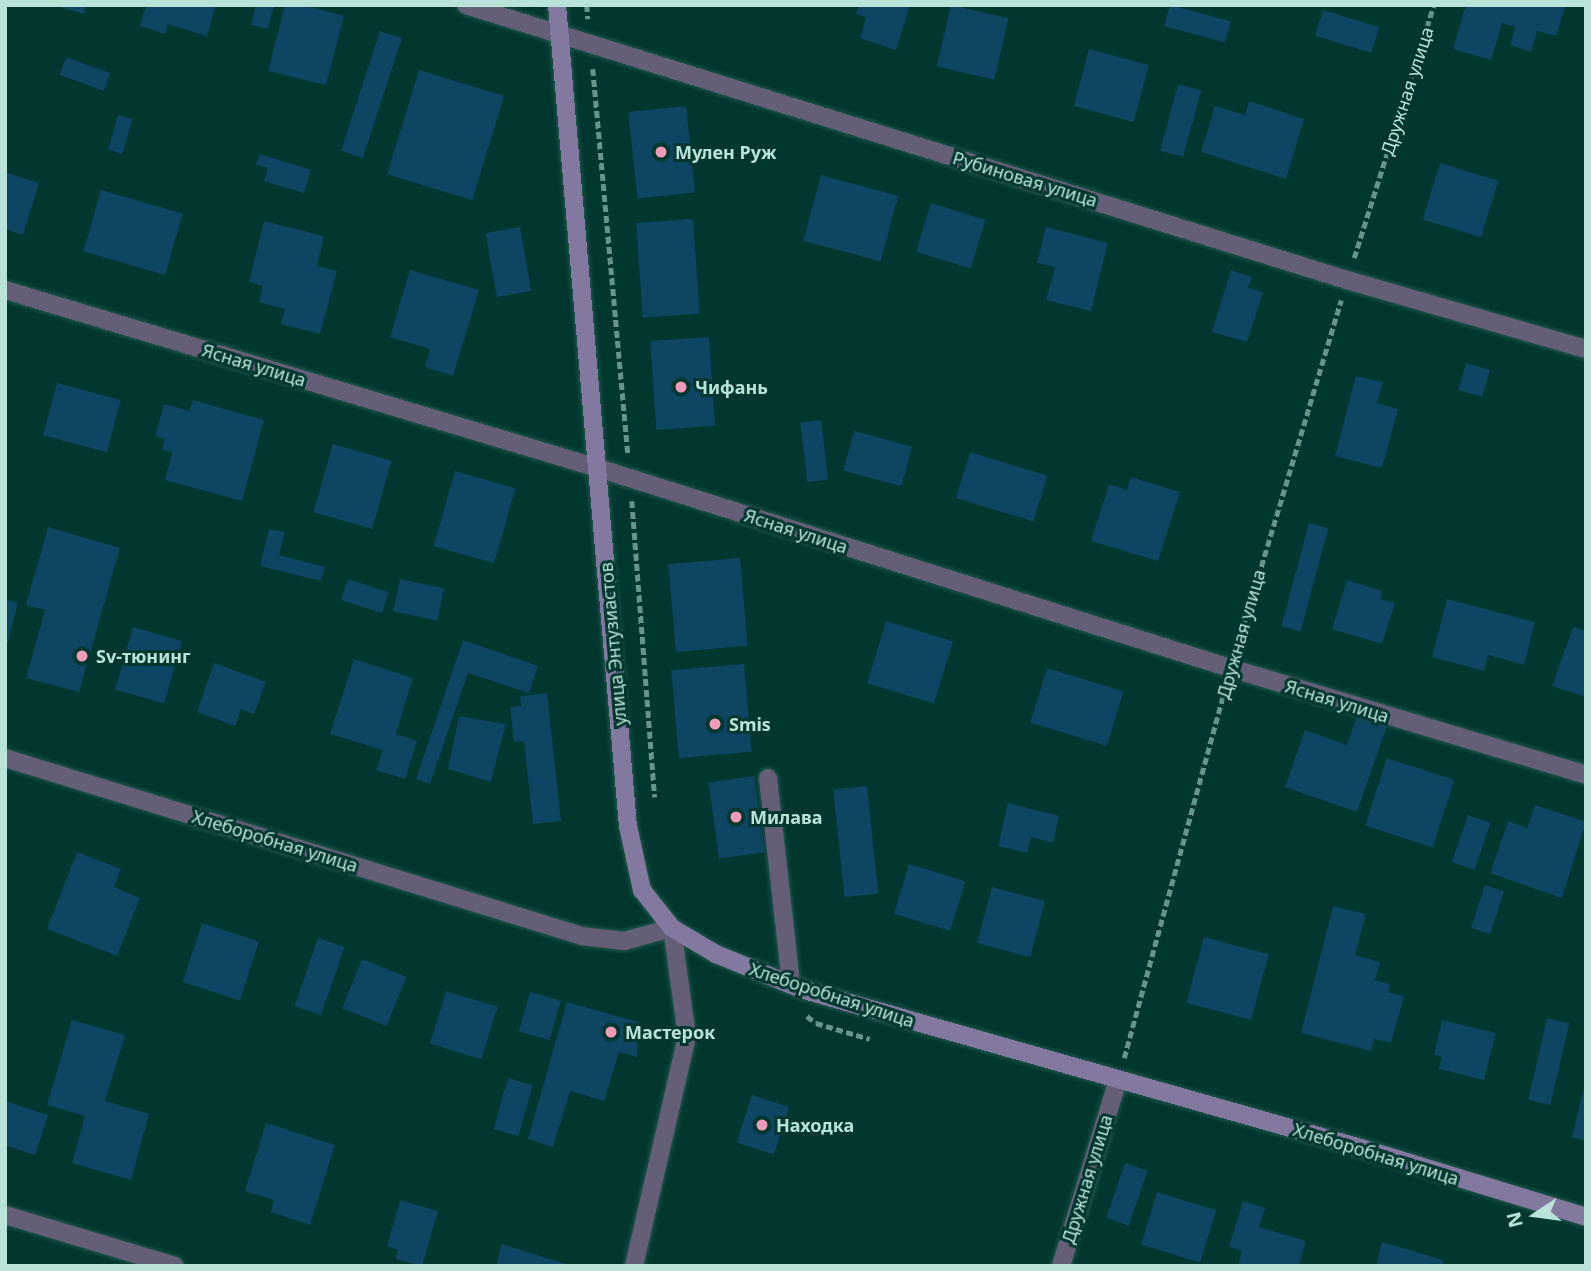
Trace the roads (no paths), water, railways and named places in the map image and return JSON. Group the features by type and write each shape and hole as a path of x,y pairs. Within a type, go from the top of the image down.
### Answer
{"street":[{"name":"Рубиновая улица","path":"466,5 1347,280 1586,349"},
{"name":"улица Энтузиастов","path":"557,5 628,826 642,890 672,928"},
{"name":"Ясная улица","path":"5,290 598,468 1230,668 1586,775"},
{"name":"Хлеборобная улица","path":"5,758 582,936 624,941 672,928 716,954 790,984 1586,1217"},
{"path":"768,778 790,984"},
{"path":"634,1266 687,1036 672,928"},
{"name":"Дружная улица","path":"1061,1266 1118,1079"},
{"path":"5,1215 174,1266"}],"place":[{"name":"Мулен Руж","path":"661,152"},
{"name":"Чифань","path":"681,387"},
{"name":"Sv-тюнинг","path":"82,656"},
{"name":"Smis","path":"715,724"},
{"name":"Милава","path":"736,817"},
{"name":"Мастерок","path":"611,1032"},
{"name":"Находка","path":"762,1125"}]}
